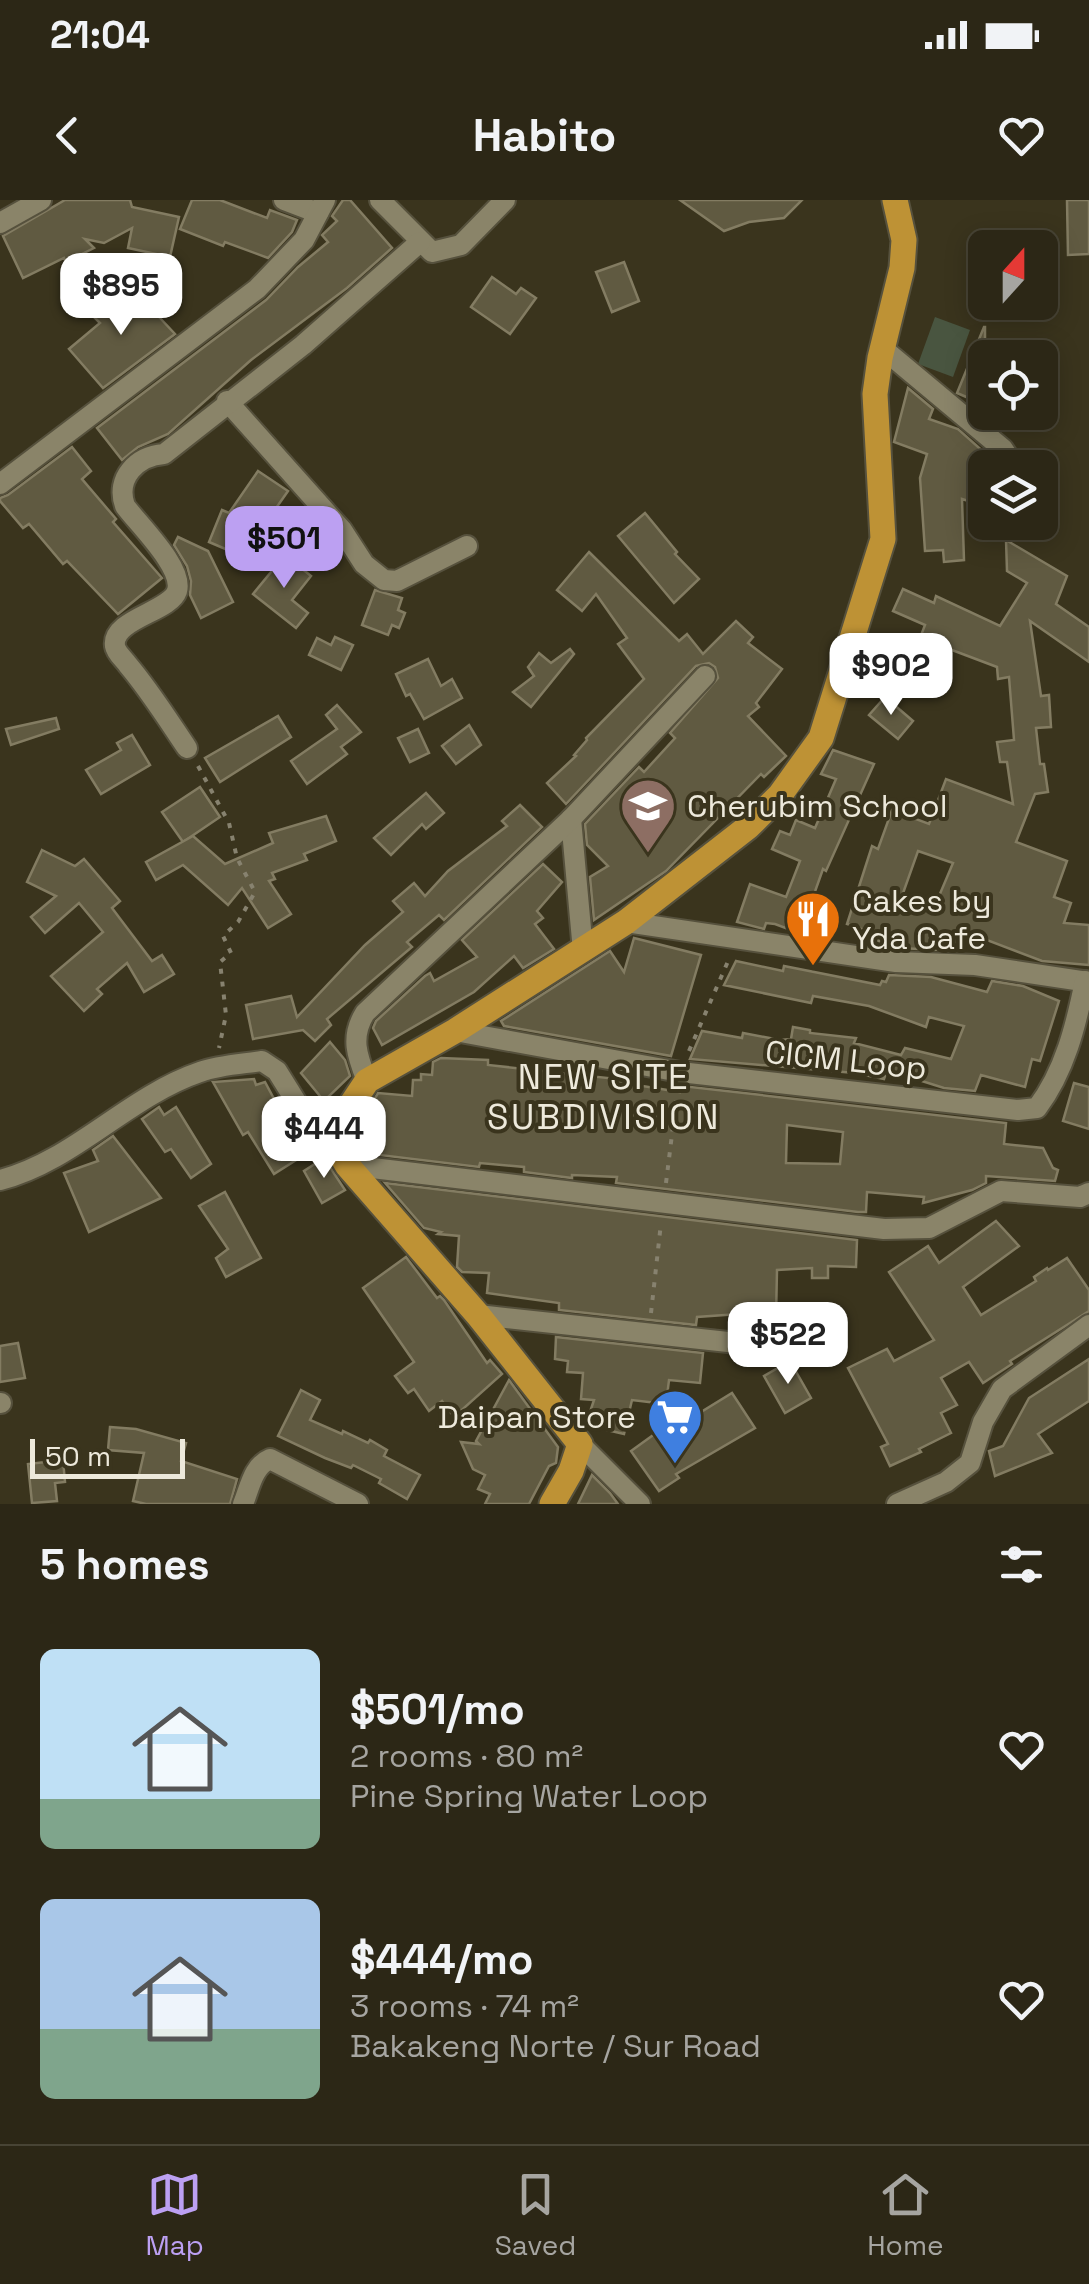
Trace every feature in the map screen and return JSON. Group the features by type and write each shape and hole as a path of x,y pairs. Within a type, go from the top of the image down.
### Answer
{"main road":[{"path":"552,1504 571,1471 580,1444 342,1156 339,1123 367,1080 455,1031 583,951 748,827 780,794 821,738 883,539 874,394 902,268 904,240 895,200"}],"street":[{"path":"0,224 42,200"},
{"path":"0,484 257,289 304,240 322,206 284,200"},
{"path":"380,200 432,252 461,245 493,204"},
{"path":"187,748 148,688 116,650 115,640 140,616 174,596 177,589 172,564 136,521 121,495 125,476 149,455 164,454 302,344 420,242"},
{"path":"882,348 1004,450"},
{"path":"227,401 342,530 364,564 384,580 398,581 467,546"},
{"path":"367,1080 356,1052 356,1035 365,1013 572,819 704,676"},
{"path":"572,819 583,951"},
{"name":"CICM Loop","path":"455,1031 680,1072 1018,1110 1037,1108 1051,1089 1076,1025 1087,981 975,965 896,962 626,922"},
{"path":"0,1180 25,1174 152,1094 201,1071 262,1061 278,1072 310,1124 342,1156 664,1205 884,1229 929,1228 1001,1191 1080,1197 1089,1193"},
{"path":"478,1316 784,1348"},
{"path":"897,1504 946,1482 970,1462 983,1422 1002,1389 1089,1325"},
{"path":"580,1444 640,1504"},
{"path":"244,1504 256,1470 270,1459 358,1504"}],"path":[{"path":"187,748 229,823 238,858 255,892 238,922 223,936 231,953 220,962 226,1015 220,1048 224,1067"},
{"path":"649,1334 680,1072 738,936"}],"green space":[{"path":"935,317 970,330 953,377 918,364"}],"building":[{"path":"65,200 130,200 132,207 179,217 170,257 128,248 132,228 104,243 85,239 94,248 23,278 3,236"},
{"path":"192,200 220,200 267,218 270,210 297,220 292,232 268,258 180,229"},
{"path":"343,200 350,200 392,248 347,288 251,360 168,434 138,447 122,460 97,428 266,300 328,242 322,235 337,221 332,216"},
{"path":"680,200 802,200 784,218 749,222 724,231"},
{"path":"1067,200 1089,200 1089,254 1068,255"},
{"path":"624,262 639,301 612,312 596,272"},
{"path":"492,277 516,294 521,288 536,298 510,334 471,307"},
{"path":"130,286 175,334 103,388 69,349 100,323 95,318"},
{"path":"968,366 968,398 957,393"},
{"path":"908,388 933,409 929,419 958,429 982,450 968,450 968,501 962,499 964,560 944,562 943,550 925,551 920,478 927,454 894,442"},
{"path":"72,447 91,471 82,479 162,578 118,614 67,561 63,564 29,524 23,528 0,501"},
{"path":"258,471 288,491 267,521 252,511 235,553 209,542 222,510 229,513"},
{"path":"645,513 699,579 674,603 618,536"},
{"path":"178,537 208,551 233,602 201,618 190,595 187,566 174,545"},
{"path":"1006,540 1067,576 1056,604 1089,627 1089,662 1030,621 1041,696 1049,695 1051,727 1036,728 1048,792 1035,794 1016,842 1067,861 1054,897 1071,903 1064,923 1089,925 1089,965 1042,961 961,930 954,948 943,944 941,950 897,948 871,938 873,933 847,924 872,846 878,849 892,810 929,824 946,779 1013,804 1007,762 1000,762 997,742 1014,740 1009,677 998,679 997,667 920,638 925,625 893,611 903,589 934,603 936,596 1000,626 1027,583 1007,571","holes":["918,851 953,863 934,908 902,896"]},
{"path":"589,552 679,641 687,634 703,654 736,621 753,637 748,643 782,669 756,703 759,707 748,716 786,756 764,777 761,774 666,871 594,920 590,877 608,866 587,845 585,824 639,767 644,772 675,738 670,733 718,678 715,667 709,663 696,666 566,804 547,783 644,679 618,644 627,638 596,594 582,611 557,590"},
{"path":"285,555 311,576 292,600 308,613 296,628 253,594"},
{"path":"375,590 402,598 398,610 405,613 399,628 392,625 388,635 362,625"},
{"path":"335,637 353,645 341,670 309,655 317,638 331,645"},
{"path":"570,649 574,654 531,707 513,692 534,676 528,667 539,653 551,663"},
{"path":"428,659 441,686 452,679 462,698 424,719 410,694 406,696 396,674"},
{"path":"885,697 913,721 898,739 869,715"},
{"path":"337,705 361,732 341,747 347,754 307,784 291,761 337,729 326,715"},
{"path":"278,716 291,737 220,782 205,758"},
{"path":"56,718 59,729 11,745 6,729"},
{"path":"469,725 481,745 456,764 442,746"},
{"path":"418,729 429,753 410,762 398,738"},
{"path":"132,735 150,765 101,794 86,770 121,750 117,743"},
{"path":"833,750 874,764 812,900 808,899 796,932 775,924 766,923 764,929 737,922 750,884 786,897 800,861 772,849 780,831 790,835 796,820 815,828 836,779 821,774"},
{"path":"200,787 220,817 183,842 162,812"},
{"path":"426,793 444,813 426,829 422,824 391,855 374,838"},
{"path":"520,805 542,827 444,920 439,915 407,942 412,947 327,1019 331,1025 315,1041 303,1030 253,1039 246,1005 291,996 297,1017 365,945 403,912 393,901 414,883 425,896 448,871 507,826 502,821"},
{"path":"326,816 336,841 304,854 307,860 272,873 275,879 269,881 291,914 268,928 242,888 228,905 183,865 156,880 146,862 193,836 225,864 273,843 269,833"},
{"path":"42,850 75,866 84,859 120,901 112,908 152,961 162,955 174,974 144,992 127,963 97,989 102,994 84,1011 51,976 103,932 79,903 45,933 31,917 56,896 27,882"},
{"path":"543,864 562,882 537,911 543,918 535,924 554,949 523,968 514,956 474,992 382,1045 373,1028 376,1021 425,976 430,973 434,981 477,957 462,940"},
{"path":"634,938 701,955 671,1056 504,1026 501,1021 610,951 624,972"},
{"path":"736,961 880,985 889,975 931,977 987,992 992,981 1023,986 1059,1001 1040,1061 1032,1059 1025,1087 981,1075 975,1091 944,1088 887,1070 884,1079 690,1059 702,1031 780,1040 791,1039 793,1027 856,1038 854,1043 901,1055 905,1048 951,1059 964,1026 929,1017 926,1027 869,1006 813,996 811,1003 724,985"},
{"path":"330,1042 345,1060 350,1076 324,1101 301,1073"},
{"path":"441,1058 488,1060 488,1065 636,1081 636,1085 680,1092 682,1086 1006,1123 1004,1144 1043,1148 1053,1168 1058,1170 1055,1181 986,1176 986,1183 972,1190 923,1203 924,1197 867,1192 866,1212 858,1212 616,1183 617,1177 572,1178 524,1172 524,1167 480,1163 479,1167 363,1153 371,1105 378,1093 412,1096 413,1080 421,1080 421,1074 432,1075 433,1062","holes":["787,1125 843,1132 840,1164 786,1163"]},
{"path":"254,1079 256,1085 265,1082 304,1155 274,1174 248,1132 243,1135 213,1082"},
{"path":"1074,1083 1089,1087 1089,1129 1063,1121"},
{"path":"159,1107 164,1115 176,1107 211,1164 191,1178 171,1149 165,1152 142,1119"},
{"path":"113,1136 161,1198 89,1232 64,1173 98,1161 93,1150"},
{"path":"324,1158 345,1190 322,1203 304,1171"},
{"path":"385,1183 857,1240 856,1267 828,1266 828,1278 812,1278 812,1268 777,1270 776,1318 739,1314 697,1317 696,1325 559,1310 559,1303 487,1293 489,1273 462,1272 457,1267 459,1236 424,1228"},
{"path":"225,1192 261,1258 226,1277 216,1258 228,1249 199,1206"},
{"path":"996,1221 1019,1246 963,1287 981,1315 1067,1258 1089,1290 1089,1311 1010,1361 1012,1364 983,1383 969,1362 941,1378 957,1405 941,1413 951,1433 890,1466 881,1447 888,1444 848,1368 887,1349 894,1361 934,1340 889,1272 928,1246 939,1263"},
{"path":"406,1257 437,1298 444,1300 487,1363 490,1360 502,1374 454,1417 442,1401 429,1411 414,1389 408,1393 395,1376 414,1362 363,1288"},
{"path":"556,1337 703,1353 700,1383 669,1380 666,1404 632,1400 624,1434 607,1430 610,1419 590,1412 594,1400 581,1399 583,1373 567,1372 568,1361 555,1359"},
{"path":"18,1343 25,1378 0,1382 0,1346"},
{"path":"1089,1359 1089,1401 1038,1434 1052,1453 995,1476 989,1451 1003,1446 1029,1398"},
{"path":"790,1361 811,1398 785,1413 764,1376"},
{"path":"509,1380 558,1447 556,1463 549,1466 529,1504 485,1504 490,1494 478,1489 485,1475 473,1469 461,1442 479,1444 476,1441"},
{"path":"301,1390 320,1400 310,1420 368,1443 370,1440 387,1450 384,1456 420,1475 407,1499 379,1483 381,1479 353,1465 351,1468 325,1458 278,1436"},
{"path":"732,1393 755,1428 676,1474 679,1478 659,1491 631,1451 663,1428 662,1436"},
{"path":"110,1427 136,1429 186,1443 181,1461 237,1479 230,1504 133,1501 144,1453 108,1450"},
{"path":"63,1460 65,1482 55,1483 57,1501 32,1503 28,1464"},
{"path":"592,1475 610,1493 618,1504 578,1504"}],"place":[{"name":"Cherubim School","path":"648,855"},
{"name":"Cakes by Yda Cafe","path":"813,968"},
{"name":"Daipan Store","path":"675,1466"}],"district":[{"name":"NEW SITE SUBDIVISION","path":"604,1097"}]}
